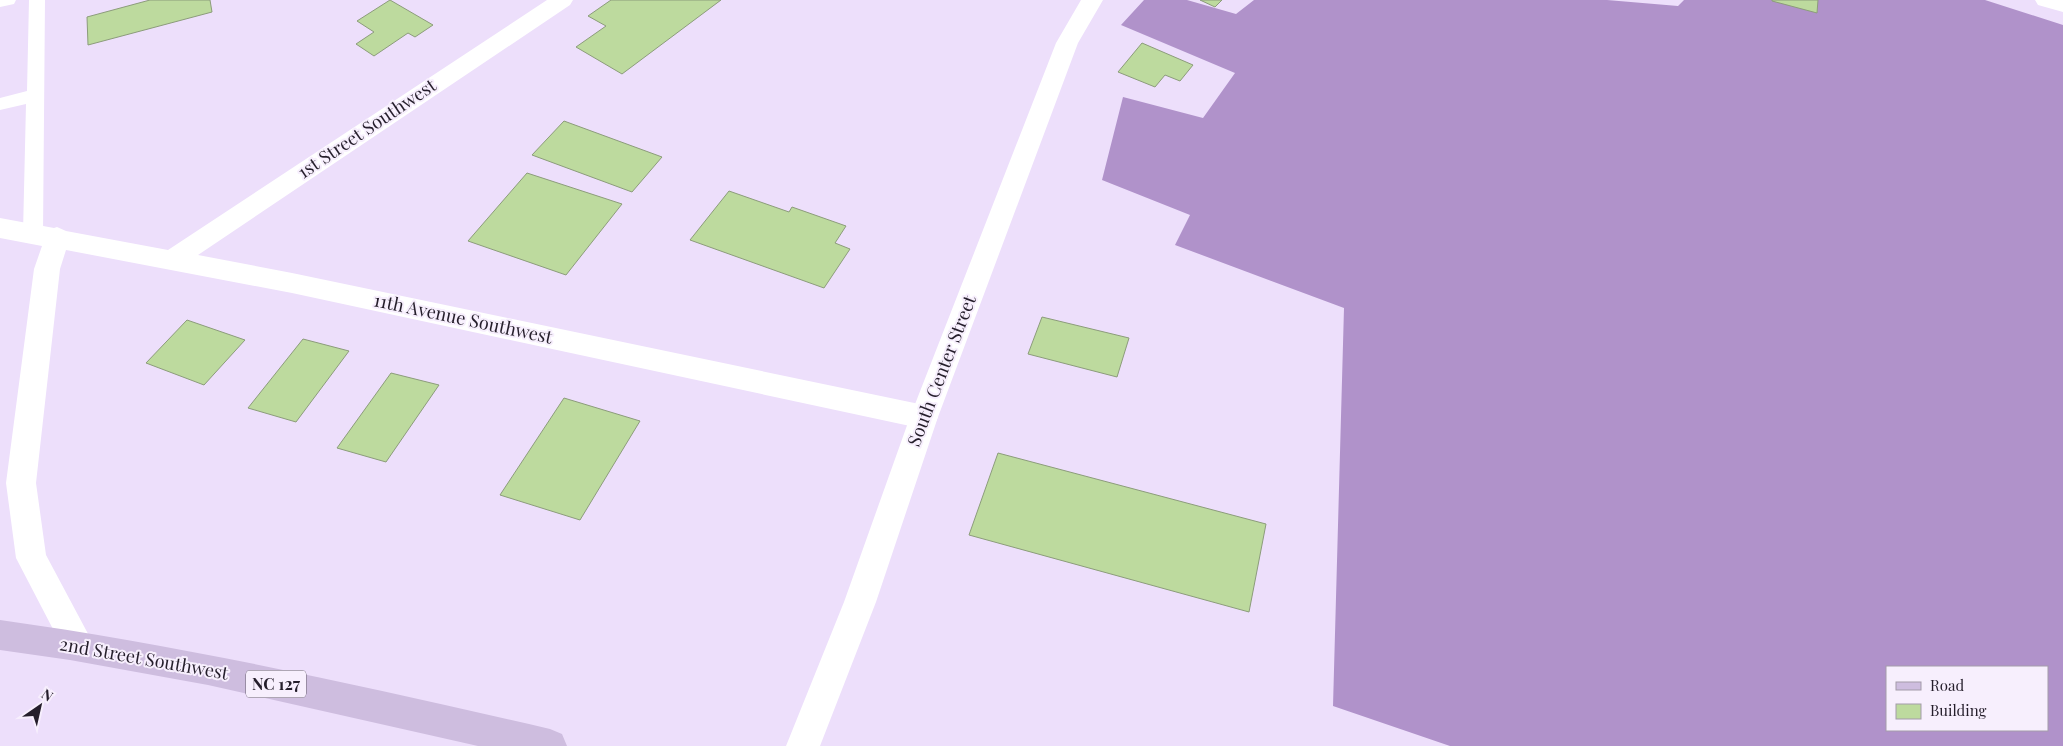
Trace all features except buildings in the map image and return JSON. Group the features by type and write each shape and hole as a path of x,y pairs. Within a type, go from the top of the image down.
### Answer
{"main road":[{"name":"2nd Street Southwest","path":"0,635 78,645 312,690 550,746"}],"street":[{"name":"1st Street Southwest","path":"173,259 562,0"},
{"name":"South Center Street","path":"803,746 860,602 924,417 1067,43 1092,0"},
{"path":"2046,0 2063,5"},
{"name":"11th Avenue Southwest","path":"0,228 292,282 924,417"},
{"path":"45,235 47,269 21,483 31,558 78,645"}],"lane":[{"path":"0,2 8,0"},
{"path":"37,0 36,95 45,235"},
{"path":"0,104 36,95"}],"shaded area":[{"path":"1144,0 1187,0 1236,14 1254,0 1607,0 1678,6 1684,0 1985,0 2063,25 2063,746 1450,746 1333,706 1344,308 1175,245 1190,215 1102,180 1123,97 1203,118 1235,73 1121,25"}]}
